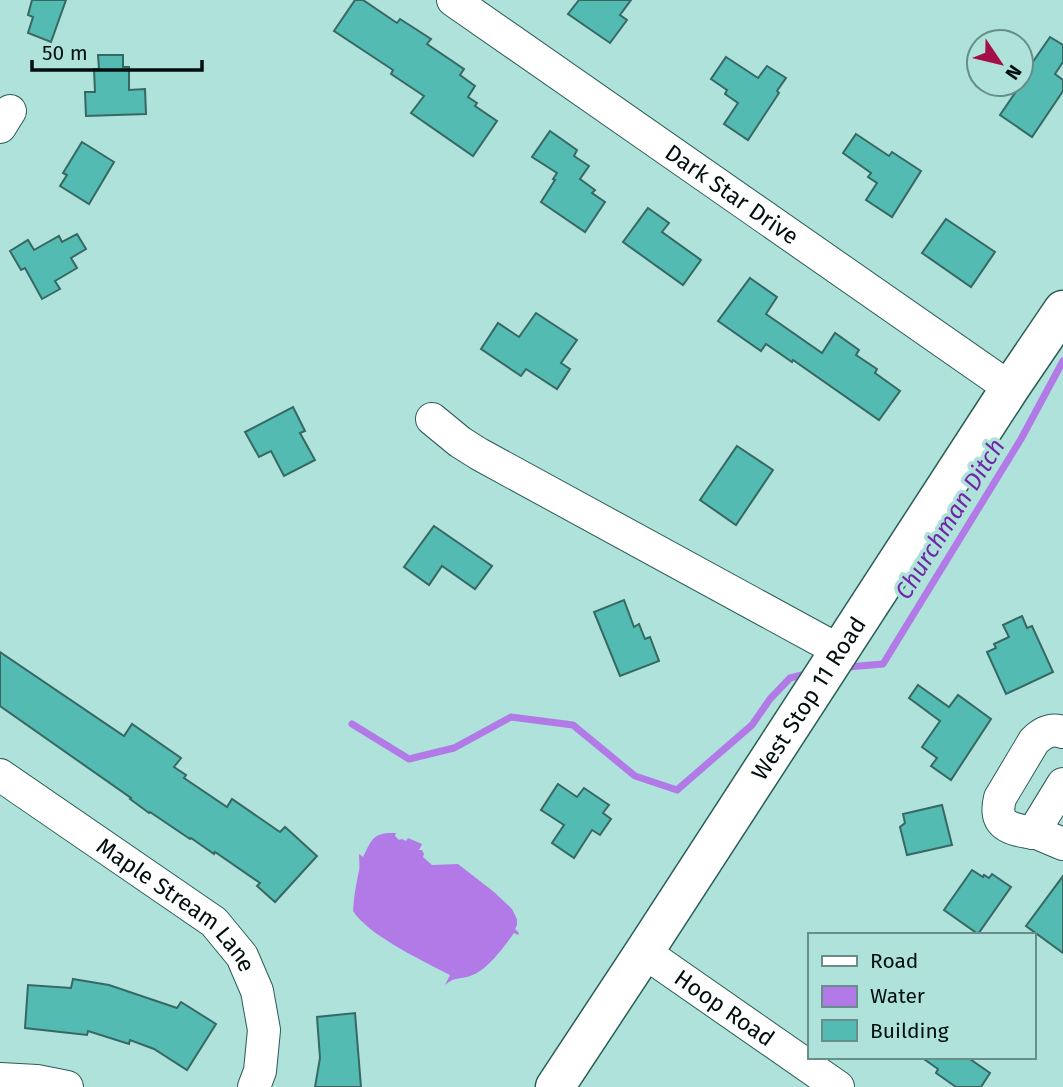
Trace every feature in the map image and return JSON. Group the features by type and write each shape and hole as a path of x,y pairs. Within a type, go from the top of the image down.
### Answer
{"main road":[{"name":"West Stop 11 Road","path":"555,1087 1063,310"}],"street":[{"name":"Dark Star Drive","path":"464,3 1010,388"},
{"path":"432,419 479,454 840,651"},
{"path":"1063,732 1052,730 1041,734 1034,741 1000,798 998,812 1007,826 1017,831 1037,833 1063,844"},
{"name":"Maple Stream Lane","path":"0,775 214,922 242,956 257,991 264,1030 260,1071 254,1087"},
{"path":"1033,833 1063,785"},
{"name":"Hoop Road","path":"644,952 838,1087"},
{"path":"0,1079 67,1087"}],"water":[{"path":"396,833 395,836 399,840 406,841 408,838 422,844 419,850 422,850 423,857 432,865 458,864 512,909 517,919 515,929 519,933 514,933 483,969 445,985 450,975 383,938 353,911 359,854 363,857 371,841 378,835"}],"building":[{"path":"32,0 66,0 51,42 28,33 33,17 28,15"},
{"path":"355,0 363,0 397,23 400,19 431,39 427,44 464,69 460,75 475,86 468,97 477,103 475,106 497,121 473,156 411,113 424,96 391,74 393,70 334,31"},
{"path":"579,0 631,0 620,15 627,20 610,43 568,14"},
{"path":"1050,37 1063,45 1063,62 1055,74 1063,80 1063,91 1032,137 1000,115 1012,98 1035,98 1035,59"},
{"path":"98,55 123,55 123,67 129,67 129,90 145,89 146,114 86,116 85,92 95,92 94,69 99,69"},
{"path":"726,57 758,78 767,66 786,78 748,140 724,124 738,103 725,94 727,90 711,79"},
{"path":"550,131 577,150 574,156 589,166 580,179 595,190 592,193 605,202 585,232 541,202 557,173 532,157"},
{"path":"856,134 889,156 892,152 921,171 892,217 866,200 877,183 868,177 871,173 843,153"},
{"path":"82,142 114,162 89,204 60,186 67,175 63,173"},
{"path":"648,208 669,223 662,232 701,260 683,285 623,242"},
{"path":"946,219 995,252 971,287 922,253"},
{"path":"77,234 86,249 71,258 77,268 55,281 60,289 42,299 25,268 21,270 10,251 28,240 34,250 59,236 62,242"},
{"path":"750,278 777,297 766,314 822,353 835,333 859,350 856,355 877,369 875,373 900,391 879,420 793,360 792,362 766,344 761,351 718,321"},
{"path":"536,313 577,340 561,363 570,369 557,389 526,369 521,376 481,349 498,323 519,337"},
{"path":"293,407 305,431 300,433 315,460 284,476 271,451 259,457 245,432"},
{"path":"737,446 773,470 736,525 700,500"},
{"path":"434,526 492,566 475,589 442,566 429,585 404,567"},
{"path":"624,600 634,627 639,624 645,639 650,637 659,661 620,676 594,612"},
{"path":"1022,616 1027,628 1032,626 1053,672 1006,694 987,652 996,648 994,644 1009,637 1003,625"},
{"path":"0,652 124,736 132,724 181,758 174,767 186,775 184,778 227,807 232,799 280,832 285,827 317,856 275,902 257,886 260,883 215,852 214,854 149,813 0,706"},
{"path":"918,685 949,707 958,695 991,719 951,780 931,766 937,758 922,747 940,721 909,698"},
{"path":"558,784 577,797 584,788 609,805 603,813 611,819 600,835 592,830 574,858 552,843 564,825 541,810"},
{"path":"942,805 952,845 907,855 900,827 905,823 903,814"},
{"path":"972,870 983,877 984,875 989,878 992,874 1011,887 979,933 944,910"},
{"path":"1063,876 1063,953 1026,926"},
{"path":"73,979 109,985 177,1008 181,1002 216,1024 187,1070 154,1049 130,1040 129,1044 88,1031 87,1035 25,1028 28,985 71,988"},
{"path":"355,1013 361,1087 315,1087 320,1058 317,1017"},
{"path":"924,1059 970,1059 990,1073 981,1087 956,1087 936,1073 938,1069"}],"waterway":[{"name":"Churchman Ditch","path":"848,667 883,664 1021,439 1063,361"},
{"name":"Churchman Ditch","path":"352,724 409,759 454,748 511,717 573,725 635,776 677,790 752,725 770,699 790,678 810,673"}]}
